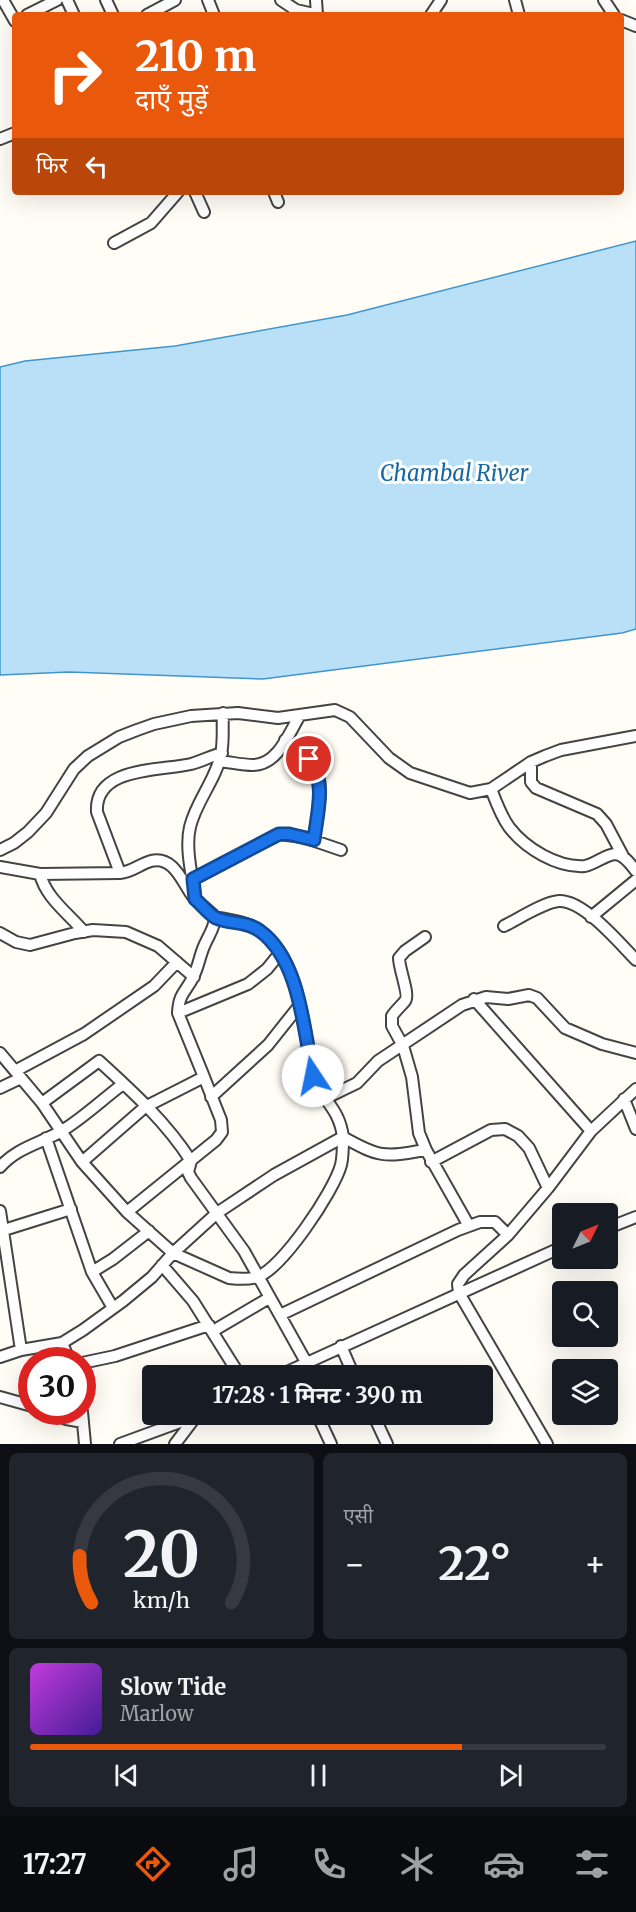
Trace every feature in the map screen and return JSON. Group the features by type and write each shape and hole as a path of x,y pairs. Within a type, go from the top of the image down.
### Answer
{"street":[{"path":"3,0 12,16"},
{"path":"33,12 57,0"},
{"path":"153,12 175,0"},
{"path":"281,0 301,12"},
{"path":"0,126 7,136"},
{"path":"114,243 151,223 175,195"},
{"path":"196,195 204,212"},
{"path":"0,850 28,832 46,813 74,769 99,749 119,737 154,724 222,713 278,718 335,710 350,717 389,758 410,772 470,793 491,789 531,762 561,750 636,736"},
{"path":"195,899 189,829 221,757 222,713"},
{"path":"120,873 97,812 96,801 99,794 116,780 141,770 221,757 254,765 263,764 276,754 300,715"},
{"path":"285,740 309,759 319,776 314,840"},
{"path":"531,762 531,782 536,788 597,814 606,824 623,856 636,871"},
{"path":"491,789 508,825 518,837 542,855 569,865 586,866 615,854 623,856"},
{"path":"193,879 279,834 314,840 341,850"},
{"path":"0,867 40,874 120,873 128,872 151,861 161,860 172,866 195,899 215,917 242,923 259,930 286,962 299,1006 317,1088 337,1113 343,1137 342,1163 337,1176 301,1236 276,1264 258,1277 229,1278 173,1253 127,1212 82,1162 42,1103 0,1053"},
{"path":"40,874 48,895 84,932"},
{"path":"591,918 636,879"},
{"path":"504,926 557,901 568,902 591,918 636,960"},
{"path":"127,1212 216,1140 222,1132 221,1120 178,1013 180,996 194,977 204,945 215,923 215,917"},
{"path":"0,933 16,942 30,945 93,930 126,932 158,946 194,977"},
{"path":"425,937 399,958 399,970 408,996 392,1016 392,1026 402,1046 412,1077 419,1133 431,1162 469,1226"},
{"path":"178,1013 248,984 267,969 280,953"},
{"path":"0,1088 154,986 177,962"},
{"path":"326,1098 357,1083 378,1060 426,1028 474,999 486,997 508,999 529,995 537,998 564,1028 602,1044 636,1053"},
{"path":"474,999 591,1131"},
{"path":"211,1097 268,1045 299,1006"},
{"path":"42,1103 99,1061 123,1084 181,1146 191,1161 188,1172 191,1178 244,1251 306,1362"},
{"path":"82,1162 146,1107 204,1077"},
{"path":"0,1167 10,1156 61,1131 123,1084"},
{"path":"548,1444 459,1293 458,1284 464,1275 508,1235 548,1188 591,1131 636,1089"},
{"path":"624,1099 636,1129"},
{"path":"431,1162 491,1130 505,1129 518,1136 529,1148 548,1188"},
{"path":"343,1137 381,1155 426,1150"},
{"path":"39,1347 62,1343 113,1308 145,1283 173,1253 217,1213 274,1175 343,1137"},
{"path":"46,1138 92,1272 113,1308"},
{"path":"4,1230 71,1209"},
{"path":"0,1212 21,1347"},
{"path":"618,1224 636,1217"},
{"path":"280,1315 480,1222 495,1222 508,1235"},
{"path":"92,1272 149,1231"},
{"path":"303,1365 340,1346 552,1251"},
{"path":"162,1265 193,1301 233,1365"},
{"path":"96,1360 211,1328 269,1298"},
{"path":"62,1343 64,1347"},
{"path":"340,1346 349,1365"},
{"path":"0,1357 18,1351"},
{"path":"0,1397 18,1402"},
{"path":"84,1425 85,1444"},
{"path":"120,1444 175,1425"},
{"path":"175,1444 191,1425"},
{"path":"322,1425 331,1444"},
{"path":"378,1425 387,1444"}],"water":[{"name":"Chambal River","path":"636,241 636,629 622,633 263,679 69,672 0,675 0,367 25,361 175,346 347,315"}],"route":[{"path":"309,759 319,776 314,840 279,834 193,879 195,899 215,917 242,923 259,930 269,939 286,962 297,993 313,1076"}]}
